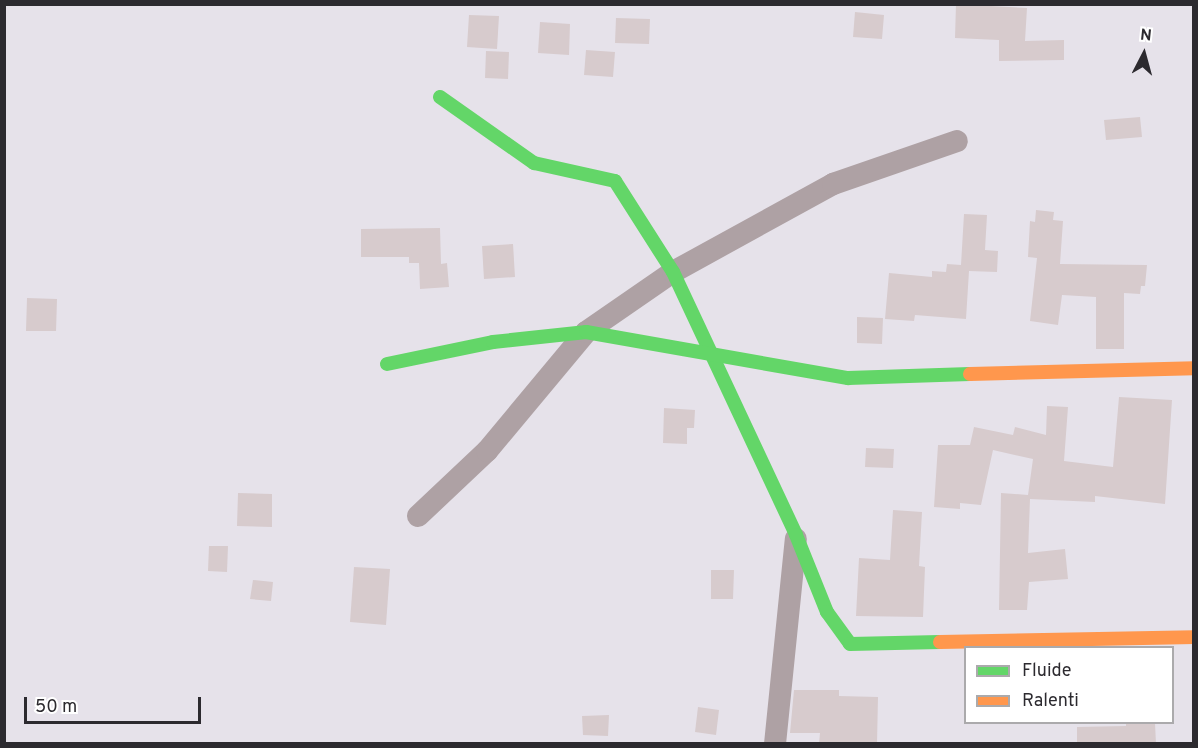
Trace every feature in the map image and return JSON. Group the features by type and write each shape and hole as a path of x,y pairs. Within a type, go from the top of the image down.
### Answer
{"street":[{"path":"440,97 534,163 615,181 673,273 796,535 827,612 850,644 1194,637"},
{"path":"418,516 487,451 586,332 673,273 833,184 957,141"},
{"path":"387,364 493,342 586,332 848,378 1194,368"},
{"path":"775,744 796,535"}],"building":[{"path":"956,4 1027,8 1025,41 1064,40 1064,60 999,61 999,40 955,38"},
{"path":"855,12 884,15 882,39 853,37"},
{"path":"469,15 499,16 497,49 467,47"},
{"path":"616,18 650,19 649,44 615,43"},
{"path":"540,22 570,24 569,55 538,53"},
{"path":"586,50 615,52 613,77 584,75"},
{"path":"486,51 509,52 508,79 485,78"},
{"path":"1140,117 1142,137 1106,140 1104,120"},
{"path":"1036,210 1054,212 1053,220 1063,221 1060,264 1147,265 1145,286 1141,286 1140,294 1124,293 1124,349 1096,349 1096,297 1062,295 1058,325 1030,321 1037,258 1028,257 1030,221 1035,222"},
{"path":"964,214 987,215 985,250 998,251 997,272 969,271 966,319 915,315 914,321 885,319 889,273 932,277 932,271 946,272 947,264 961,265"},
{"path":"440,228 441,264 447,263 449,287 420,289 419,263 409,263 409,257 361,257 361,229"},
{"path":"513,244 515,277 484,279 482,246"},
{"path":"27,298 57,299 56,331 26,331"},
{"path":"857,317 883,318 882,344 857,343"},
{"path":"1119,397 1172,400 1165,504 1095,496 1095,502 1030,499 1028,553 1065,549 1068,579 1029,582 1027,610 999,610 1001,493 1028,495 1033,459 993,450 981,505 960,503 960,509 934,507 938,445 970,445 974,427 1013,435 1015,427 1046,435 1047,406 1068,407 1064,461 1113,467"},
{"path":"664,408 695,410 694,428 687,428 687,444 663,443"},
{"path":"866,448 894,449 893,468 865,467"},
{"path":"238,493 272,494 272,527 237,526"},
{"path":"893,510 922,512 919,566 925,567 923,617 856,616 859,558 890,560"},
{"path":"209,546 228,546 227,572 208,571"},
{"path":"354,567 390,569 386,625 350,622"},
{"path":"711,570 734,570 733,599 711,599"},
{"path":"253,580 273,582 271,601 250,599"},
{"path":"794,690 839,690 839,696 878,697 877,744 819,744 820,733 790,733"},
{"path":"698,707 719,710 716,735 695,732"},
{"path":"609,715 608,736 583,735 582,716"},
{"path":"1126,724 1155,724 1156,744 1077,744 1077,727 1126,726"}],"traffic: fast":[{"path":"440,97 534,163 615,181 673,272 796,535 827,612 850,644 940,642"},
{"path":"387,364 493,342 586,332 848,378 970,374"}],"traffic: slow":[{"path":"970,374 1194,368"},
{"path":"940,642 1194,637"}]}
